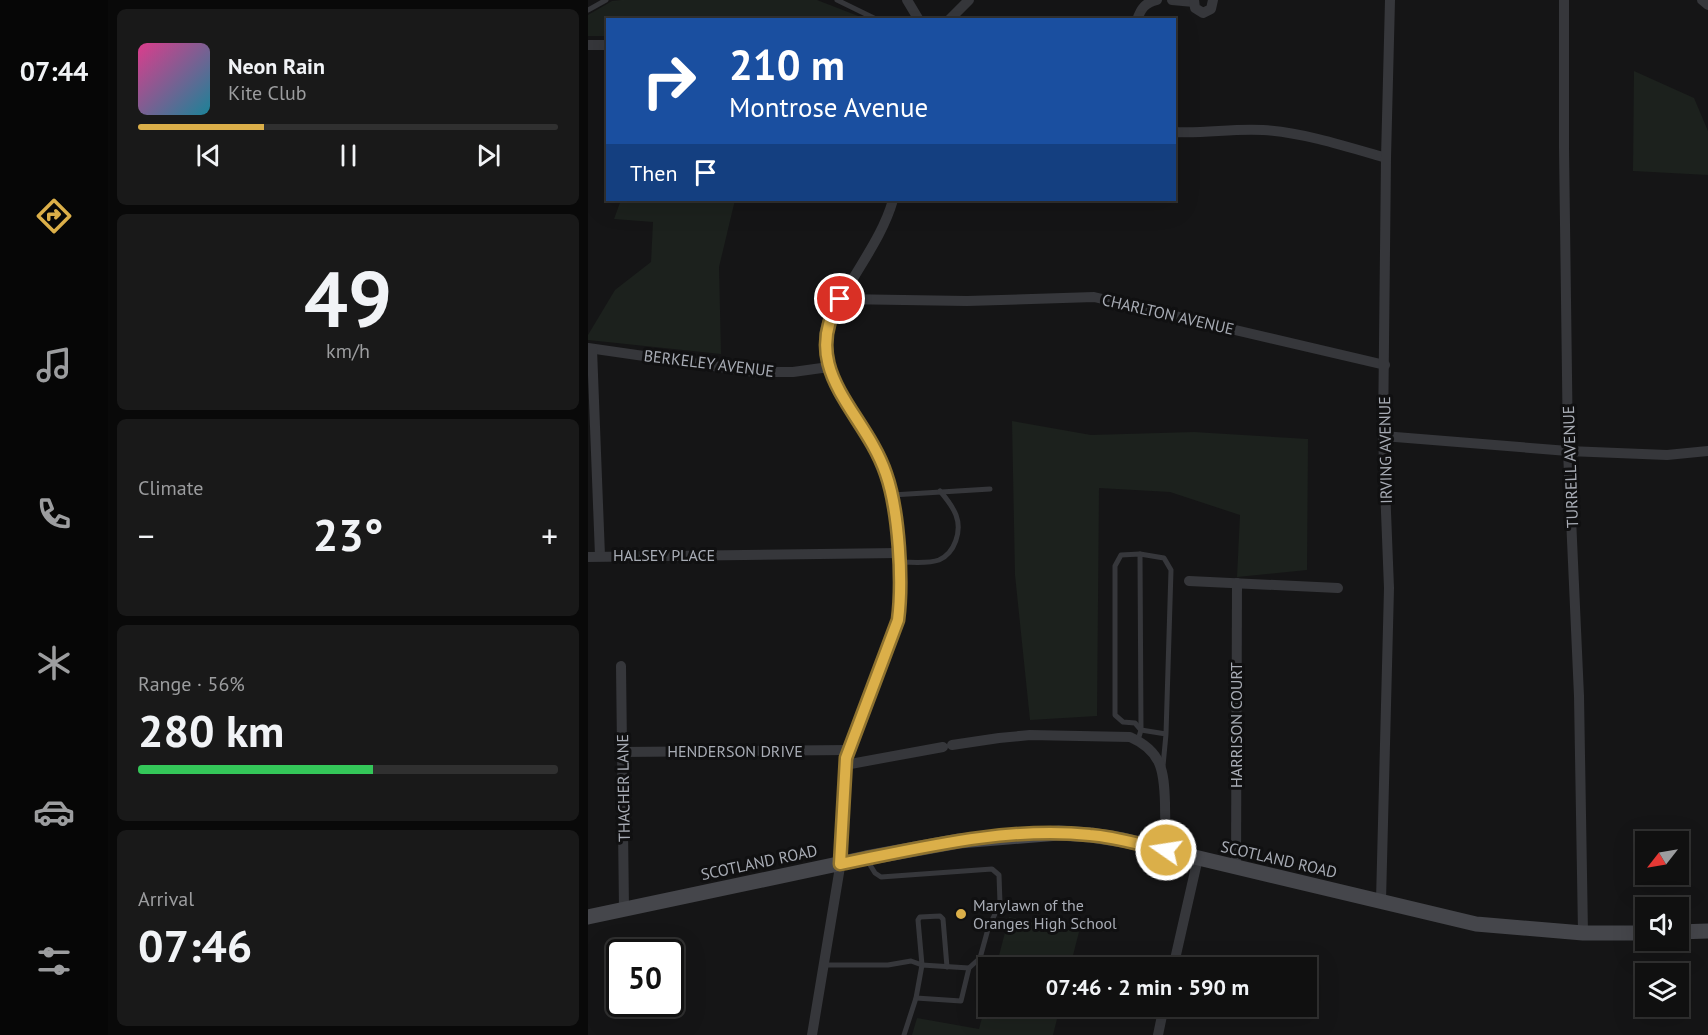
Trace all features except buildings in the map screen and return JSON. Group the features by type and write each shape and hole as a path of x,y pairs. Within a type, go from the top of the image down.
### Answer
{"main road":[{"name":"SCOTLAND ROAD","path":"588,917 866,858 958,841 1059,833 1091,835 1166,850 1476,924 1583,933 1635,933"},
{"path":"1689,932 1708,931"}],"street":[{"path":"907,0 918,18"},
{"path":"951,18 969,0"},
{"path":"1138,18 1142,7 1157,0"},
{"path":"1172,0 1194,1 1197,10 1203,13 1211,9 1213,0"},
{"name":"IRVING AVENUE","path":"1381,900 1389,588 1383,436 1390,0"},
{"name":"TURRELL AVENUE","path":"1564,0 1569,451 1579,696 1583,933"},
{"path":"1702,0 1708,5"},
{"path":"588,45 606,45"},
{"path":"1176,132 1239,129 1286,132 1315,137 1386,158"},
{"path":"812,1035 840,864 845,765 898,620 900,602 899,558 892,495 880,458 843,399 829,367 824,339 830,316 874,244 893,201"},
{"name":"CHARLTON AVENUE","path":"840,299 967,301 1094,297 1385,365"},
{"name":"BERKELEY AVENUE","path":"590,349 755,372 793,372 829,367"},
{"name":"HALSEY PLACE","path":"590,349 600,556 899,558"},
{"path":"1383,436 1569,451 1667,455 1708,451"},
{"path":"588,557 600,556"},
{"path":"1189,581 1338,588"},
{"name":"HARRISON COURT","path":"1236,867 1237,583"},
{"name":"THACHER LANE","path":"621,666 624,909"},
{"path":"845,765 999,738 1030,735 1130,737 1140,735 1144,743 1156,755 1162,768 1166,850"},
{"name":"HENDERSON DRIVE","path":"622,752 849,750"},
{"path":"1176,957 1198,858"},
{"path":"1158,1035 1162,1017"}],"lane":[{"path":"588,10 606,0"},
{"path":"837,0 874,18"},
{"path":"892,495 990,489"},
{"path":"899,558 936,561 951,552 956,538 957,516 940,491"},
{"path":"1140,554 1140,735"},
{"path":"1140,735 1135,723 1123,722 1115,715 1115,566 1121,555 1140,554 1164,558 1171,570 1166,734 1162,768"},
{"path":"1140,735 1166,734"},
{"path":"866,858 875,873 881,877 992,869 999,875 1000,903 988,929 980,958 969,968 962,1001 916,998"},
{"path":"904,1035 916,998 922,965 918,920 920,917 940,916 943,919 947,967"},
{"path":"824,965 888,965 911,961 922,965 969,968"}],"shaded area":[{"path":"817,0 863,18 606,18 606,36 588,36 588,15 612,1"},
{"path":"1634,71 1694,98 1708,131 1708,175 1633,171"},
{"path":"621,201 735,201 719,267 721,354 588,340 588,335 615,290 651,262 653,222 614,219"},
{"path":"1012,421 1091,435 1194,432 1308,439 1307,570 1237,577 1240,515 1170,492 1099,488 1097,716 1030,720 1015,575"},
{"path":"1009,917 1079,932 1073,957 999,957"},
{"path":"982,1017 1058,1017 1053,1035 912,1035 917,1018 979,1029"}],"place":[{"name":"Marylawn of the Oranges High School","path":"961,914"}],"route":[{"path":"840,299 830,316 824,339 829,367 843,399 880,458 887,475 892,495 899,562 900,602 898,620 846,758 840,864 958,841 1046,833 1091,835 1166,850"}]}
